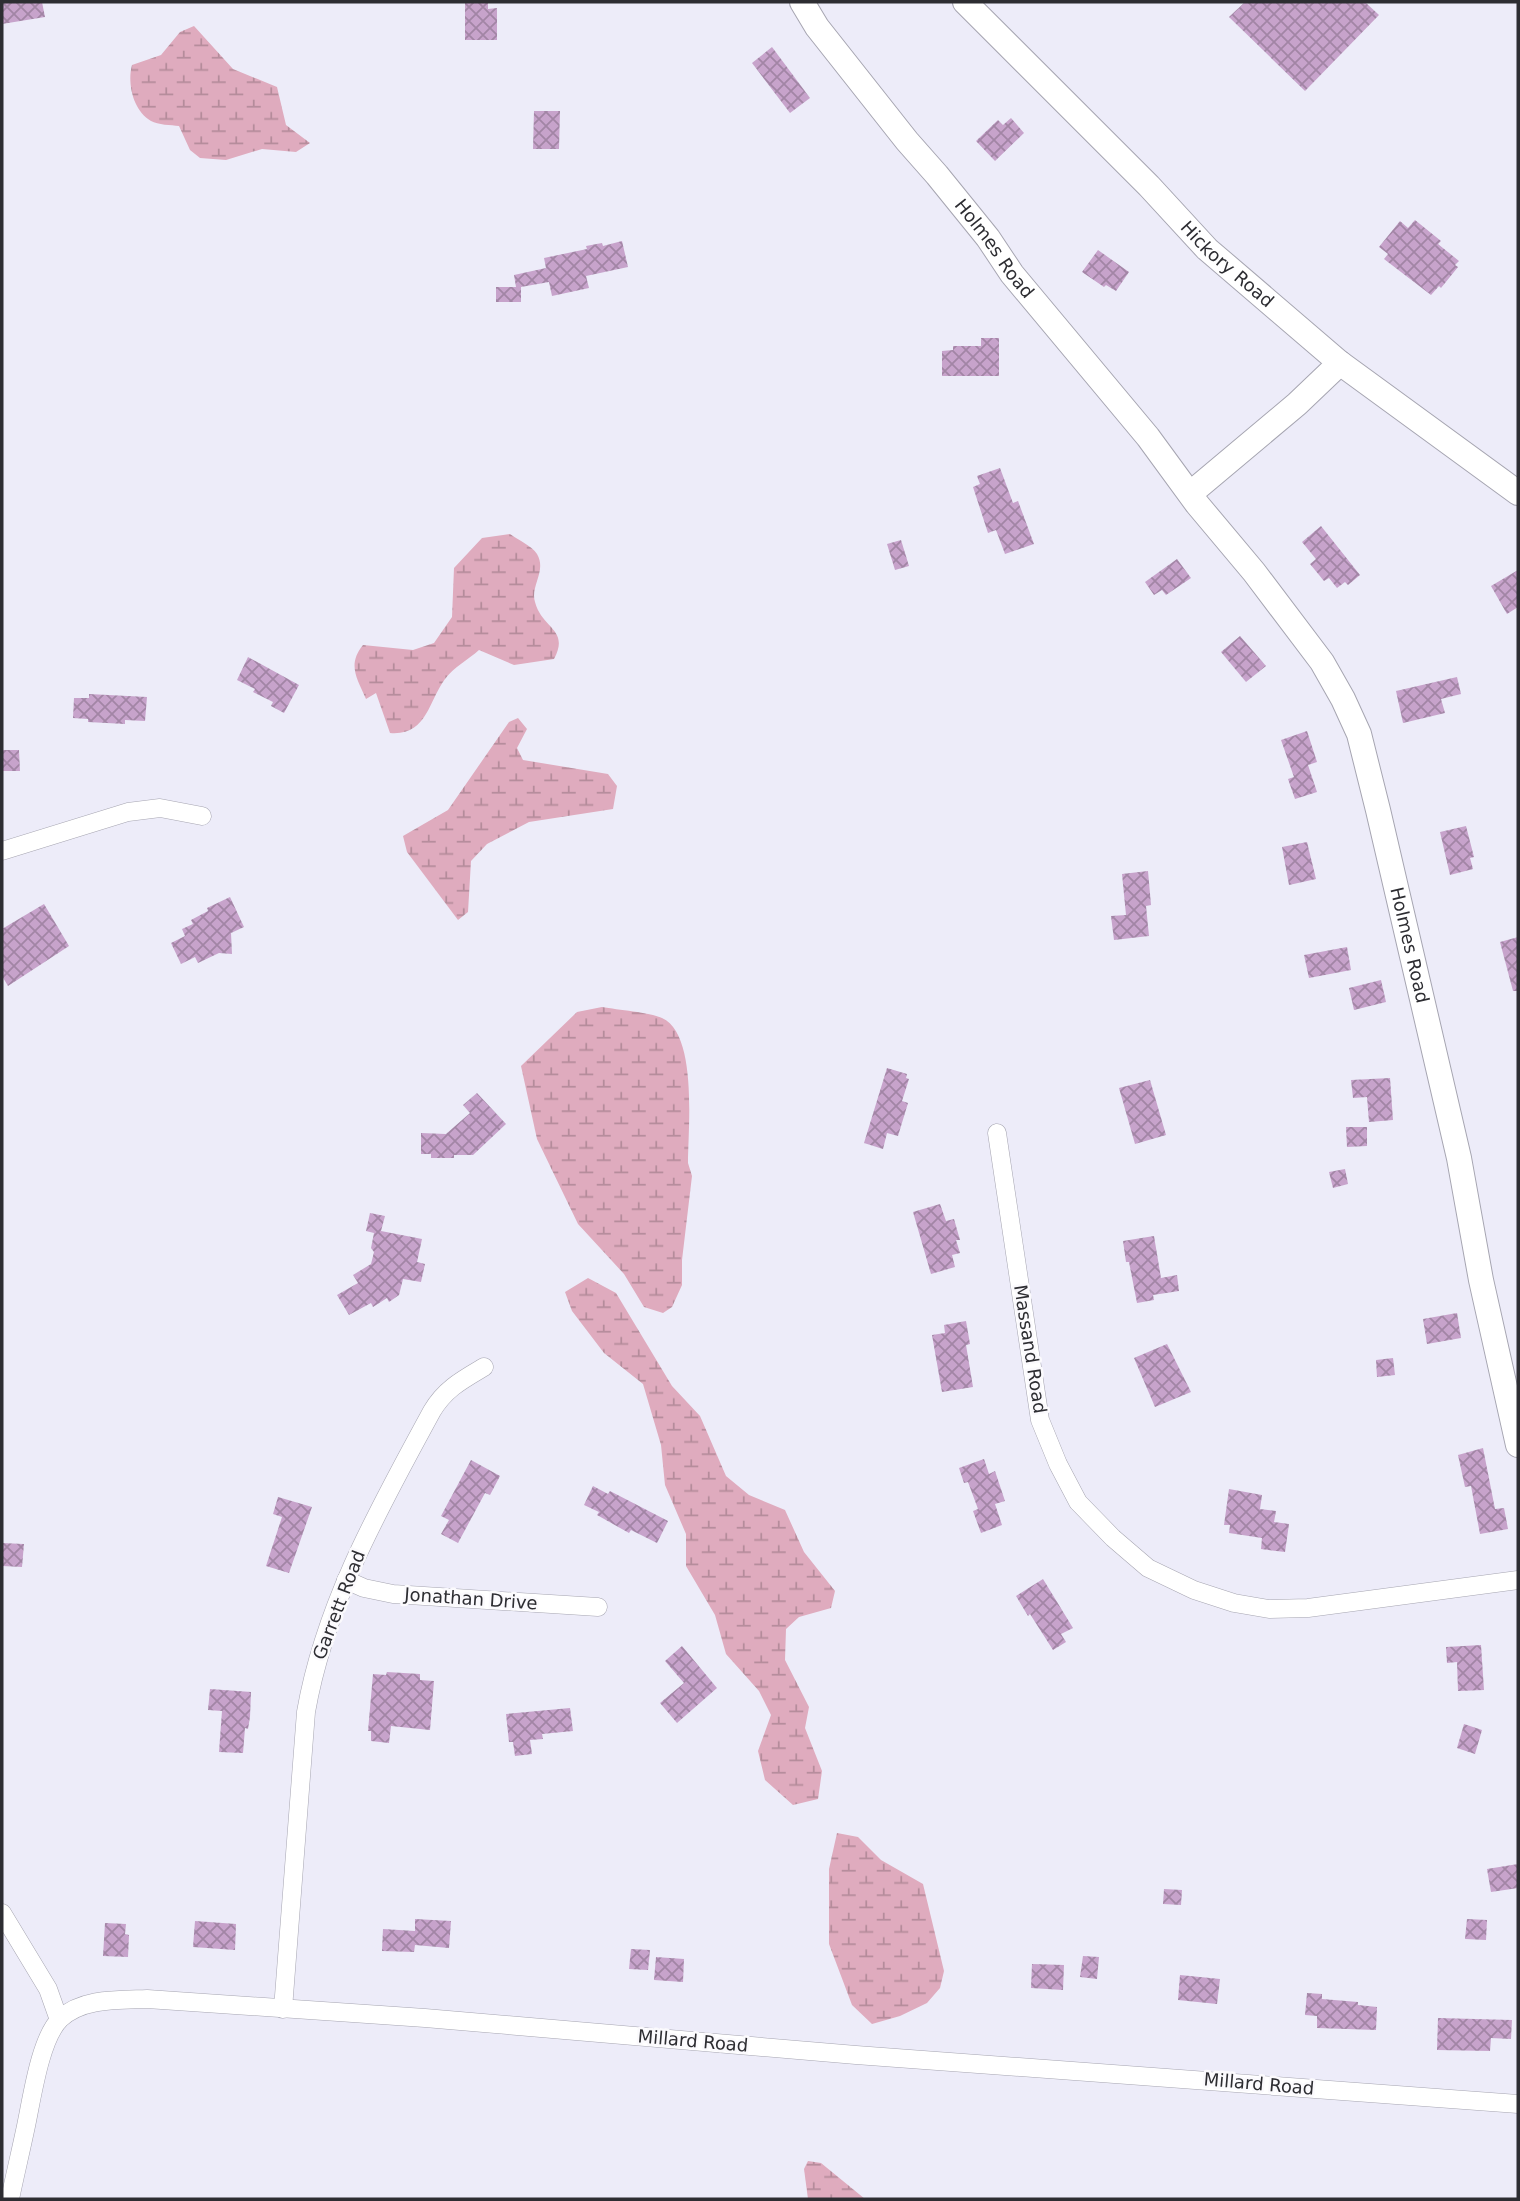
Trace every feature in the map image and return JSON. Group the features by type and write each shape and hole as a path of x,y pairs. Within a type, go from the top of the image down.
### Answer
{"street":[{"name":"Holmes Road","path":"802,2 817,27 988,238 1012,274 1097,374 1191,493 1322,662 1343,699 1359,734 1459,1158 1481,1280 1518,1445"},
{"name":"Hickory Road","path":"965,2 1149,186 1207,249 1340,363 1518,493"},
{"path":"1191,493 1297,404 1340,363"},
{"path":"2,851 128,812 160,808 202,816"},
{"name":"Massand Road","path":"997,1133 1040,1420 1058,1464 1078,1502 1113,1538 1149,1568 1194,1590 1234,1604 1269,1609 1308,1608 1518,1580"},
{"name":"Garrett Road","path":"283,2009 306,1712 326,1631 363,1541 440,1397 452,1385 484,1367"},
{"name":"Jonathan Drive","path":"346,1580 383,1593 598,1607"},
{"path":"2,1913 48,1989 59,2020 43,2051 10,2199"},
{"name":"Millard Road","path":"59,2020 86,2005 104,2001 147,2000 425,2018 1518,2104"}],"green space":[{"path":"194,26 233,69 277,87 286,125 310,143 296,152 262,149 226,160 200,158 190,150 179,126 151,121 140,111 131,88 132,65 161,55 180,32"},
{"path":"510,534 532,548 540,560 534,596 538,611 559,641 554,659 514,665 479,650 445,679 419,723 412,729 390,733 376,693 366,699 357,678 355,659 358,652 363,645 413,650 434,643 452,617 454,568 482,538"},
{"path":"518,718 527,729 517,748 523,760 608,774 617,786 613,809 529,822 487,844 471,861 468,912 458,920 407,852 403,836 448,810 509,722"},
{"path":"602,1007 662,1018 673,1027 686,1062 689,1106 688,1163 692,1176 682,1260 682,1285 672,1307 663,1313 644,1307 624,1274 578,1224 537,1139 521,1066 577,1012"},
{"path":"588,1278 616,1293 672,1386 700,1416 726,1476 749,1495 785,1510 804,1552 835,1591 831,1608 799,1617 786,1629 785,1660 809,1707 805,1728 822,1771 818,1799 793,1805 765,1780 758,1751 771,1715 759,1691 726,1654 715,1615 686,1566 686,1534 665,1485 661,1445 643,1384 604,1353 572,1311 565,1292"},
{"path":"837,1833 858,1837 881,1860 923,1884 944,1971 940,1988 927,2003 900,2016 872,2024 852,2005 829,1944 829,1869"},
{"path":"808,2161 821,2163 865,2199 808,2199 804,2169"}],"building":[{"path":"2,2 42,2 45,17 2,24"},
{"path":"465,2 488,2 488,9 497,8 497,40 465,40"},
{"path":"1245,2 1365,2 1379,15 1305,91 1229,17"},
{"path":"772,47 810,98 790,113 752,63"},
{"path":"534,111 560,111 559,149 533,149"},
{"path":"1011,118 1024,133 995,161 976,141 998,120 1003,125"},
{"path":"1415,220 1441,241 1438,244 1459,261 1455,265 1458,267 1441,288 1439,286 1431,295 1384,259 1388,254 1379,247 1400,221 1408,228"},
{"path":"622,241 628,267 586,276 589,288 552,296 549,282 521,287 521,302 496,302 496,287 516,287 514,275 546,268 544,258 587,249 586,246 602,243 603,246"},
{"path":"1098,250 1129,272 1116,291 1106,285 1104,287 1082,272"},
{"path":"981,338 999,338 999,376 942,376 942,351 953,350 953,346 981,346"},
{"path":"1000,468 1013,503 1018,501 1034,544 1005,554 996,530 988,533 973,487 980,484 977,476"},
{"path":"1321,526 1360,575 1348,585 1345,582 1337,588 1329,578 1324,581 1310,564 1316,559 1302,542"},
{"path":"901,540 909,566 895,570 887,544"},
{"path":"1177,559 1191,578 1166,595 1162,590 1154,595 1145,582"},
{"path":"1518,570 1518,607 1507,614 1491,586"},
{"path":"1240,636 1266,666 1246,682 1221,652"},
{"path":"248,657 299,685 284,713 271,706 273,702 253,692 255,689 237,680"},
{"path":"1457,677 1461,694 1441,699 1445,713 1403,723 1396,691"},
{"path":"89,694 147,697 145,721 125,720 125,724 88,722 88,719 73,718 74,698 89,698"},
{"path":"1307,731 1317,762 1308,765 1317,792 1295,799 1288,779 1294,777 1281,740"},
{"path":"2,750 19,750 20,771 2,771"},
{"path":"1466,826 1474,857 1470,858 1473,869 1450,875 1440,832"},
{"path":"1307,842 1316,879 1289,885 1282,847"},
{"path":"1148,871 1151,905 1146,906 1149,936 1114,940 1111,916 1126,915 1122,874"},
{"path":"230,897 244,927 231,933 232,954 219,953 198,963 195,957 181,964 171,943 185,936 182,929 193,924 191,920 208,911 207,908"},
{"path":"44,904 69,946 8,986 2,976 2,929"},
{"path":"1518,937 1518,991 1513,991 1500,942"},
{"path":"1347,947 1351,970 1309,978 1304,955"},
{"path":"1381,980 1386,1002 1354,1010 1349,988"},
{"path":"887,1068 907,1074 906,1078 909,1079 902,1101 908,1103 898,1136 887,1133 883,1149 864,1143"},
{"path":"1390,1078 1393,1120 1369,1122 1367,1097 1353,1098 1351,1080"},
{"path":"1150,1080 1166,1135 1135,1144 1119,1088"},
{"path":"477,1093 506,1124 473,1155 431,1158 431,1154 421,1154 421,1133 446,1134 470,1113 463,1105"},
{"path":"1346,1127 1367,1127 1367,1146 1347,1147"},
{"path":"1345,1169 1348,1184 1333,1188 1329,1172"},
{"path":"940,1204 946,1221 954,1219 960,1240 956,1240 960,1253 952,1255 955,1267 931,1274 913,1212"},
{"path":"370,1213 385,1216 381,1231 422,1239 417,1262 425,1264 421,1282 403,1279 399,1295 389,1302 387,1298 373,1307 371,1303 349,1315 337,1295 358,1283 353,1275 371,1264 374,1233 366,1231"},
{"path":"1154,1236 1161,1278 1177,1275 1179,1291 1153,1295 1154,1300 1137,1303 1123,1241"},
{"path":"1457,1313 1461,1338 1427,1344 1423,1319"},
{"path":"966,1321 970,1344 966,1345 973,1387 942,1392 932,1335 945,1333 944,1325"},
{"path":"1167,1344 1191,1392 1155,1407 1134,1358"},
{"path":"1393,1358 1395,1375 1377,1377 1376,1360"},
{"path":"1483,1448 1495,1509 1504,1508 1508,1529 1480,1534 1471,1486 1465,1487 1458,1455"},
{"path":"984,1459 989,1474 995,1471 1005,1501 995,1504 1002,1525 981,1533 973,1511 978,1509 968,1482 964,1483 959,1468"},
{"path":"471,1460 500,1476 490,1495 485,1493 458,1543 441,1534 449,1520 441,1516"},
{"path":"593,1486 608,1494 610,1491 668,1521 657,1543 631,1530 629,1533 584,1505"},
{"path":"1229,1489 1262,1495 1260,1509 1276,1511 1274,1522 1289,1524 1285,1552 1261,1549 1262,1538 1229,1533 1230,1525 1224,1525"},
{"path":"278,1497 312,1507 289,1573 266,1566 282,1517 273,1514"},
{"path":"2,1543 24,1544 22,1567 2,1566"},
{"path":"1043,1579 1073,1628 1061,1634 1066,1642 1053,1650 1016,1596"},
{"path":"1481,1645 1484,1690 1458,1691 1457,1662 1447,1663 1446,1647"},
{"path":"682,1646 717,1688 677,1723 660,1703 684,1683 665,1661"},
{"path":"387,1672 420,1674 420,1680 434,1681 430,1730 391,1726 389,1743 371,1741 371,1731 368,1731 373,1674 386,1675"},
{"path":"210,1689 251,1692 250,1717 248,1729 245,1728 243,1753 219,1752 222,1711 208,1710"},
{"path":"570,1708 573,1731 542,1734 543,1739 530,1740 532,1754 515,1756 513,1742 509,1742 506,1714"},
{"path":"1464,1724 1482,1730 1475,1754 1457,1748"},
{"path":"1518,1864 1518,1888 1491,1892 1487,1869"},
{"path":"1164,1889 1182,1890 1181,1905 1163,1904"},
{"path":"415,1919 451,1921 449,1948 415,1945 414,1952 382,1951 383,1929 415,1931"},
{"path":"1467,1919 1487,1920 1486,1940 1465,1939"},
{"path":"195,1921 236,1924 235,1950 193,1947"},
{"path":"105,1923 126,1924 125,1934 129,1935 128,1957 103,1956"},
{"path":"631,1949 650,1950 648,1970 629,1969"},
{"path":"1083,1956 1099,1957 1097,1979 1080,1977"},
{"path":"656,1957 684,1959 683,1982 654,1980"},
{"path":"1032,1964 1064,1965 1063,1990 1031,1988"},
{"path":"1180,1975 1220,1979 1217,2004 1178,2000"},
{"path":"1307,1993 1322,1994 1322,1999 1358,2002 1358,2005 1377,2007 1376,2030 1317,2028 1317,2016 1305,2015"},
{"path":"1438,2018 1512,2020 1511,2039 1491,2038 1490,2051 1437,2050"}]}
